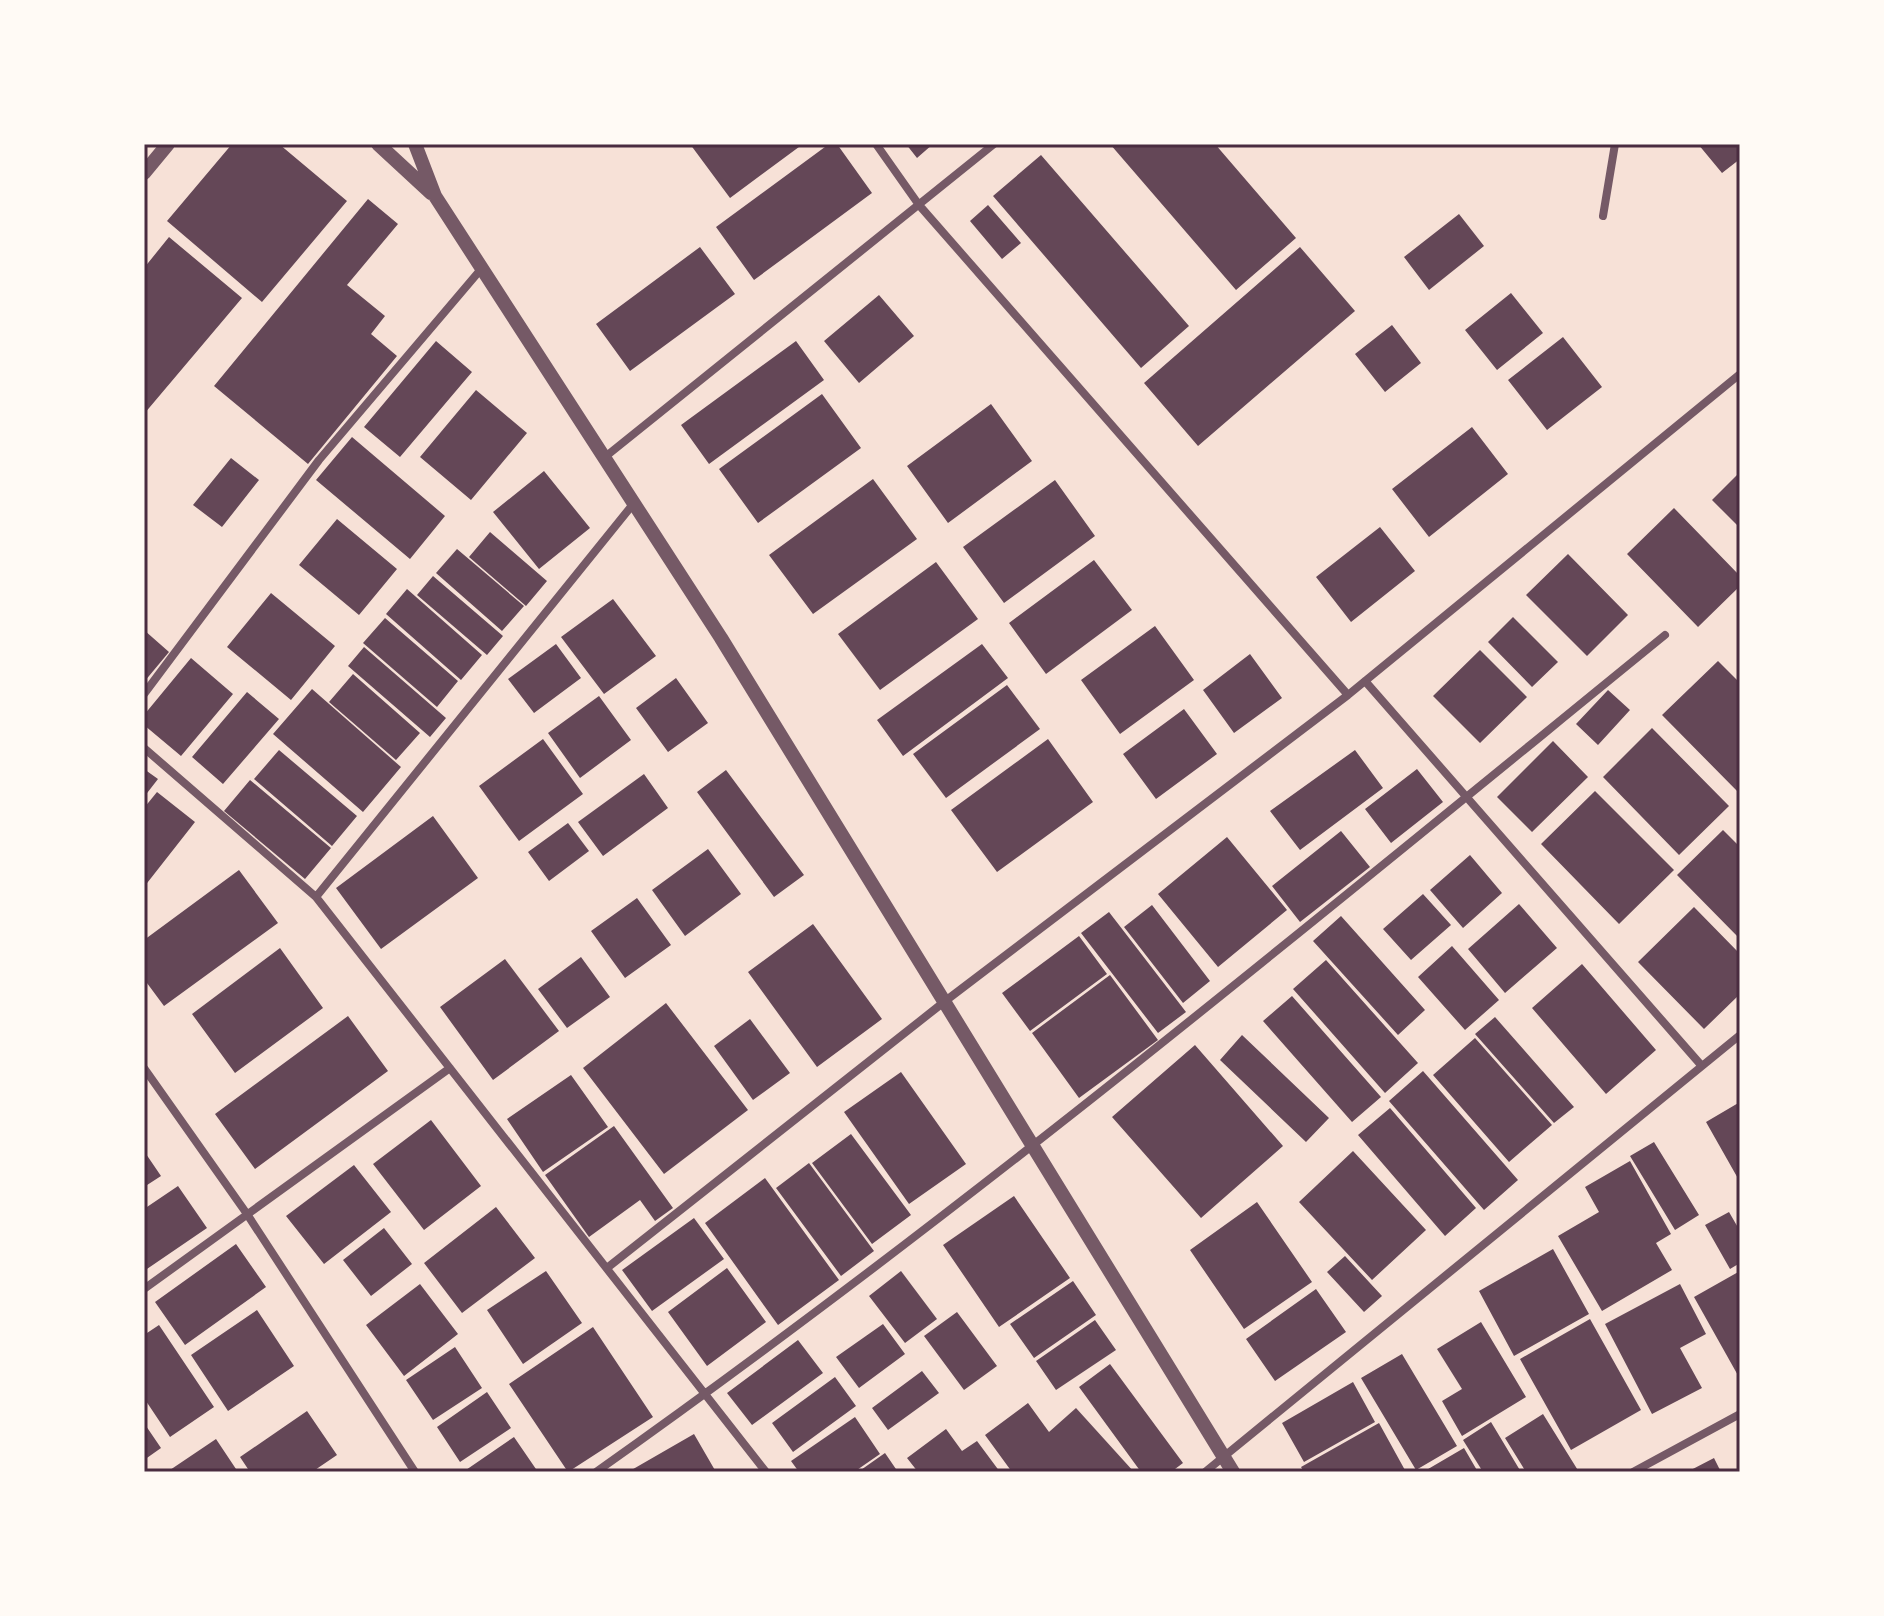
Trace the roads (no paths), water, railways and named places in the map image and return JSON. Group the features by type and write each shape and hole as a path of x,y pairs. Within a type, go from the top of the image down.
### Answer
{"street":[{"path":"144,173 168,144"},
{"path":"378,144 435,196"},
{"path":"415,144 435,196 635,503 1233,1472"},
{"path":"876,144 919,205 1348,695"},
{"path":"605,457 994,144"},
{"path":"1603,216 1615,144"},
{"path":"144,694 319,460 482,268"},
{"path":"607,1268 944,1002 1348,695 1740,374"},
{"path":"316,897 635,503"},
{"path":"596,1472 705,1395 1032,1145 1665,635"},
{"path":"1365,681 1701,1065"},
{"path":"144,748 316,897 766,1472"},
{"path":"1205,1472 1740,1035"},
{"path":"144,1068 247,1214 415,1472"},
{"path":"144,1289 450,1068"},
{"path":"1633,1472 1740,1414"}]}
